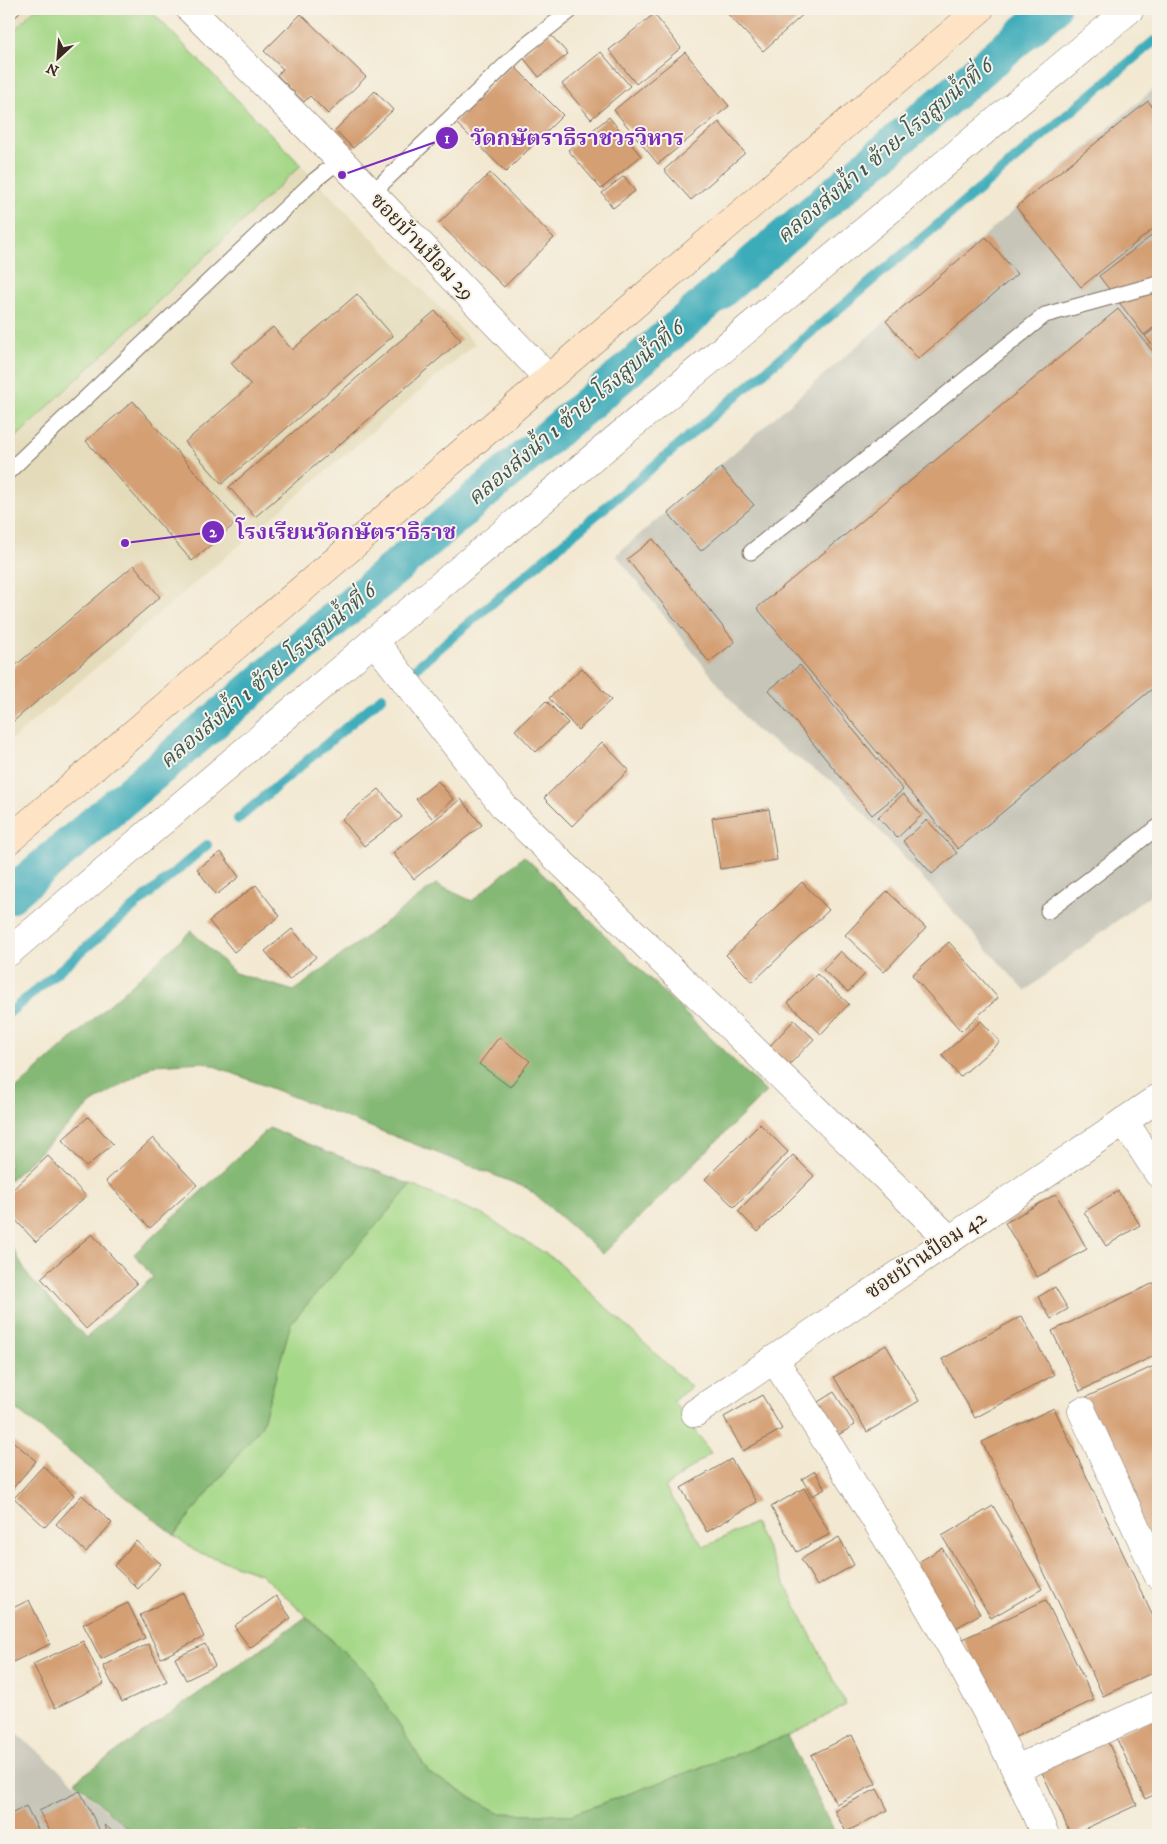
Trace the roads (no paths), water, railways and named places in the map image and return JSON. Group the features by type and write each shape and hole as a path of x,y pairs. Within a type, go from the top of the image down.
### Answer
{"main road":[{"path":"9,840 971,12"}],"street":[{"name":"ซอยบ้านป้อม 29","path":"190,9 340,160 548,378"},
{"path":"9,952 374,641 1130,9"},
{"path":"374,641 505,808 949,1239"},
{"name":"ซอยบ้านป้อม 42","path":"695,1413 1158,1098"},
{"path":"1124,1121 1158,1174"},
{"path":"774,1358 897,1553 1016,1769 1045,1835"},
{"path":"1082,1411 1158,1575"},
{"path":"1016,1769 1158,1705"}],"lane":[{"path":"9,12 12,9"},
{"path":"371,194 524,47 570,11"},
{"path":"9,471 315,180 340,160"},
{"path":"750,552 1045,315 1158,284"},
{"path":"1048,910 1158,827"}],"waterway":[{"name":"คลองส่งน้ำ 1 ซ้าย-โรงสูบน้ำที่ 6","path":"9,896 1052,9"},
{"path":"416,668 1154,41"},
{"path":"238,819 382,697"},
{"path":"9,1013 207,845"}],"place":[{"name":"วัดกษัตราธิราชวรวิหาร","path":"342,175"},
{"name":"โรงเรียนวัดกษัตราธิราช","path":"125,543"}]}
